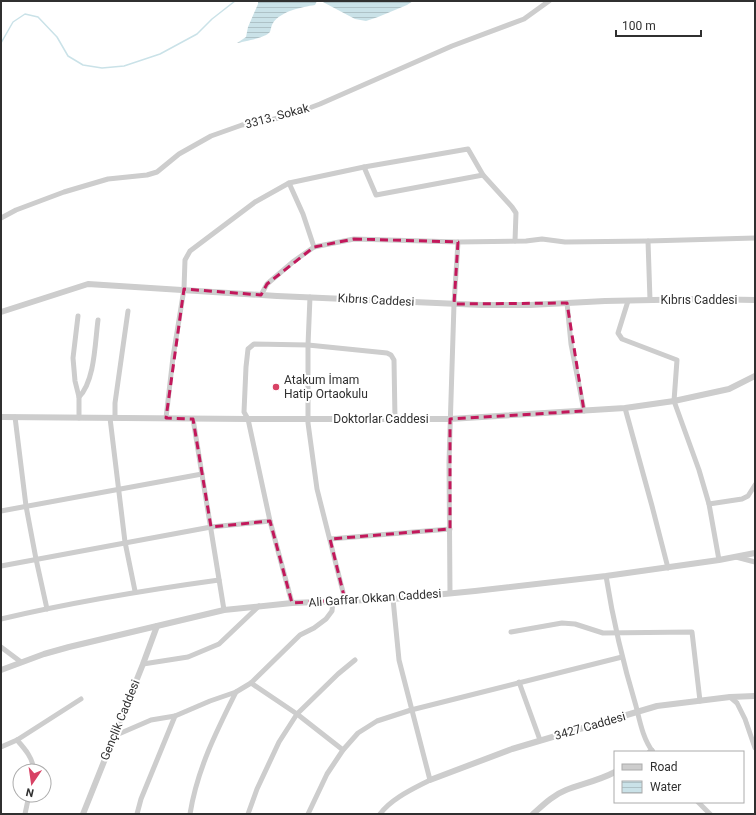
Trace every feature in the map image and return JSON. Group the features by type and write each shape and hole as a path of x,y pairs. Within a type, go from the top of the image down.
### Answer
{"street":[{"name":"3313. Sokak","path":"1,218 16,210 64,192 108,179 147,175 157,172 179,154 211,136 242,125 267,121 296,113 320,104 452,46 524,19 549,1"},
{"path":"166,418 173,357 184,289 185,260 190,251 255,202 289,183 466,148 483,176 516,213 515,240"},
{"path":"364,167 376,195 483,176"},
{"path":"289,183 303,214 314,247"},
{"path":"261,295 267,284 294,261 314,247 354,240 458,242 526,241 542,239 565,242 755,238"},
{"path":"648,241 650,300"},
{"path":"450,593 449,462 454,304 458,242"},
{"name":"Kıbrıs Caddesi","path":"1,312 88,284 261,295 454,304 530,305 650,300 755,300"},
{"path":"310,297 308,345 308,419 317,488 345,600"},
{"path":"628,301 618,334 622,338 677,360 674,401 699,470 709,504 719,560"},
{"path":"567,303 571,344 584,411"},
{"path":"128,311 113,418 125,542 135,591"},
{"path":"78,316 73,358 75,381 79,397 79,418"},
{"path":"79,397 87,385 92,371 98,320"},
{"path":"292,603 270,521 248,419 244,412 248,349 254,344 308,345 387,353 392,356 394,360 395,419"},
{"name":"Doktorlar Caddesi","path":"1,417 450,419 625,408 674,401 729,389 755,376"},
{"path":"625,408 668,568"},
{"path":"15,417 26,506 47,609"},
{"path":"193,419 224,610"},
{"path":"1,511 202,474"},
{"path":"709,504 742,499 748,496 755,485"},
{"path":"748,496 755,497"},
{"path":"1,566 211,527 270,521"},
{"path":"330,539 450,529"},
{"name":"Ali Gaffar Okkan Caddesi","path":"1,670 20,662 63,649 224,610 292,603 393,599 450,593 668,568 755,553"},
{"path":"736,557 755,562"},
{"path":"606,576 622,658 646,741 651,751"},
{"path":"1,619 135,591 219,580"},
{"path":"380,814 386,807 403,794 430,780 399,660 393,599"},
{"path":"114,736 151,720 175,716 236,692 251,683 300,635 314,628 326,619 332,611 333,601"},
{"path":"143,664 188,657 219,644 259,606"},
{"path":"511,632 562,623 575,624 603,633 692,632 700,701"},
{"name":"Gençlik Caddesi","path":"83,814 157,626"},
{"path":"1,647 20,662"},
{"path":"308,814 326,774 343,750 358,733 377,721 411,710 519,682 622,658"},
{"path":"248,814 257,789 279,742 297,714 338,674 355,660"},
{"path":"519,682 540,740"},
{"path":"251,683 297,714 343,750"},
{"path":"190,814 206,756 236,692"},
{"name":"3427 Caddesi","path":"430,780 512,749 657,706 730,697 755,696"},
{"path":"730,697 737,703 755,748"},
{"path":"1,747 17,740 80,699"},
{"path":"137,814 141,799 175,716"},
{"path":"17,740 26,750 32,763"},
{"path":"533,814 547,801 564,791 614,772"},
{"path":"25,814 28,803"},
{"path":"699,803 710,814"}],"highlighted area":[{"path":"354,239 458,242 454,304 567,303 584,411 450,419 450,529 330,539 345,600 292,603 270,521 211,527 193,419 166,418 184,289 261,295 267,284 314,247"}],"water":[{"path":"258,1 317,1 315,5 298,8 281,15 273,23 270,32 267,34 259,38 237,43 246,37 248,27"},
{"path":"321,1 413,1 407,5 366,21 355,19"}],"waterway":[{"path":"1,43 13,22 25,14 38,17 57,37 68,56 83,65 102,68 124,66 160,54 197,34 212,19 235,1"}],"place":[{"name":"Atakum İmam Hatip Ortaokulu","path":"276,387"}]}
